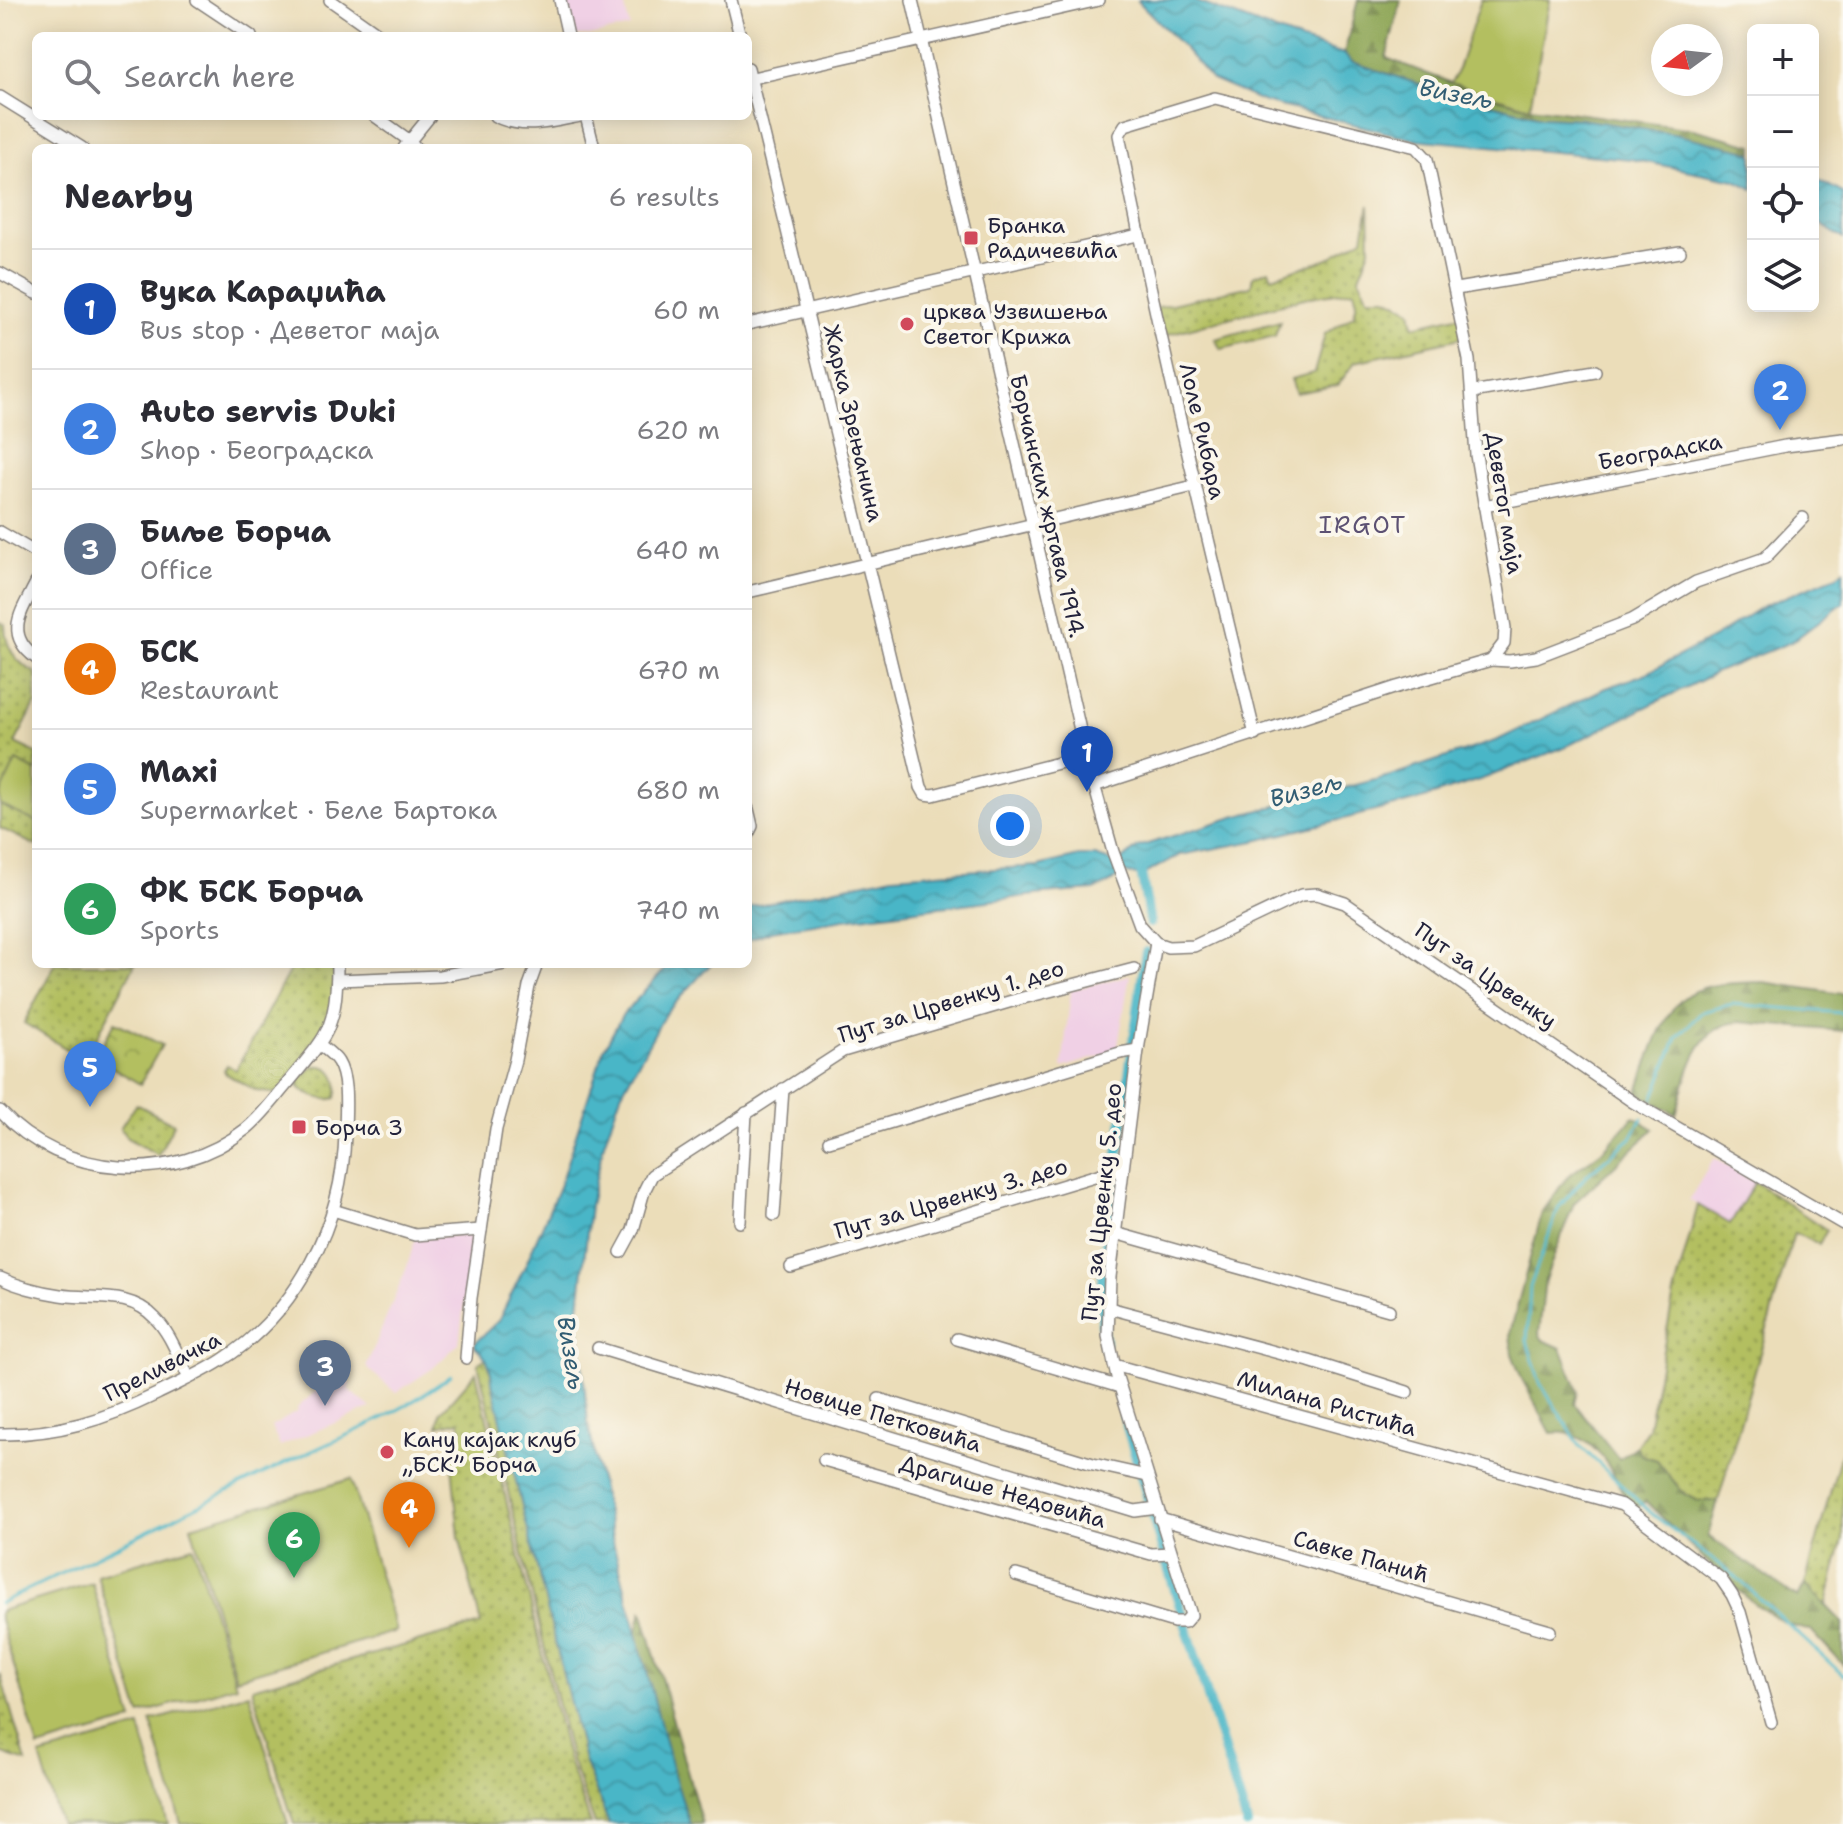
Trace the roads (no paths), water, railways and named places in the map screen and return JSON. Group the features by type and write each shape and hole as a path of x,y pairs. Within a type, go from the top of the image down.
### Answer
{"street":[{"path":"197,0 245,32"},
{"path":"330,0 375,32"},
{"path":"560,0 567,32"},
{"path":"731,0 739,32"},
{"name":"Борчанских жртава 1914.","path":"912,0 1086,756 1121,877 1140,925 1156,943"},
{"path":"752,74 921,41 1099,0"},
{"name":"Жарка Зрењанина","path":"752,87 921,787 925,794 933,795 1086,756"},
{"path":"0,97 32,117"},
{"name":"Деветог маја","path":"1119,135 1125,125 1215,98 1420,149 1430,166 1456,289 1472,392 1476,455 1505,628 1504,643 1491,660"},
{"path":"37,120 76,144"},
{"path":"380,120 408,144"},
{"path":"411,144 427,120"},
{"path":"511,120 530,125 558,120"},
{"path":"587,120 593,144"},
{"name":"Лоле Рибара","path":"1119,135 1194,486 1255,735"},
{"path":"752,323 1138,235"},
{"path":"1456,289 1680,252"},
{"path":"0,273 32,291"},
{"path":"1472,392 1595,371"},
{"name":"Београдска","path":"1484,506 1785,446 1843,439"},
{"path":"752,591 1194,486"},
{"path":"1094,786 1397,687 1491,660 1518,661 1536,657 1632,620 1696,582 1758,562 1771,553 1803,518"},
{"path":"0,532 32,551"},
{"path":"32,592 17,632 23,647 32,655"},
{"name":"Пут за Црвенку","path":"1156,943 1168,947 1194,946 1301,895 1317,894 1345,903 1633,1102 1843,1224"},
{"name":"Пут за Црвенку 5. део","path":"1016,1575 1181,1623 1189,1619 1191,1610 1120,1387 1108,1336 1117,1171 1133,1051 1156,943"},
{"path":"0,1111 49,1147 94,1164 129,1169 183,1162 218,1148 245,1130 265,1111 320,1045 334,1014 337,968"},
{"path":"337,980 440,976 483,968"},
{"path":"466,1358 496,1129 515,1060 532,968"},
{"name":"Пут за Црвенку 1. део","path":"621,1252 633,1230 652,1175 843,1051 1134,969"},
{"name":"Преливачка","path":"0,1434 37,1434 89,1423 124,1410 237,1350 271,1318 305,1272 333,1210 344,1154 344,1087 340,1064 320,1045"},
{"path":"829,1141 1133,1051"},
{"path":"774,1215 783,1089"},
{"path":"740,1222 746,1113"},
{"name":"Пут за Црвенку 3. део","path":"791,1267 1117,1171"},
{"path":"333,1210 415,1235 481,1230"},
{"path":"1115,1233 1389,1310"},
{"path":"0,1278 59,1295 122,1299 142,1307 165,1330 189,1378"},
{"path":"1109,1308 1295,1357 1407,1392"},
{"path":"957,1339 1120,1387"},
{"name":"Новице Петковића","path":"598,1348 1135,1511 1159,1514"},
{"name":"Милана Ристића","path":"1114,1365 1622,1505 1721,1579 1732,1595 1740,1612 1771,1722"},
{"path":"879,1399 1093,1464 1147,1476"},
{"name":"Драгише Недовића","path":"824,1460 1151,1554 1171,1553"},
{"name":"Савке Панић","path":"1159,1514 1550,1631"}],"water":[{"path":"1193,0 1344,54 1352,62 1433,89 1541,117 1581,119 1674,134 1744,150 1747,151 1747,186 1735,180 1631,159 1413,139 1264,102 1212,80 1138,1"},
{"path":"1819,180 1843,193 1843,239 1819,223"},
{"path":"1843,570 1843,603 1793,641 1717,672 1567,746 1485,778 1415,801 1255,841 1180,855 1146,873 1124,873 1094,890 844,919 771,931 752,938 752,906 893,876 1038,866 1079,856 1095,856 1113,862 1124,859 1138,847 1234,817 1390,776 1498,740 1601,690 1647,673 1713,638 1763,606 1836,576"},
{"name":"Визељ","path":"666,968 707,968 665,1014 621,1094 604,1143 590,1205 578,1317 588,1423 613,1542 673,1772 690,1824 609,1824 584,1760 489,1366 475,1346 499,1320 525,1266 559,1187 604,1049 623,1014"}],"waterway":[{"path":"1139,861 1150,923"},
{"path":"1105,1342 1102,1328 1102,1271 1146,952"},
{"path":"1653,1099 1677,1037 1702,1012 1732,1004 1843,1013"},
{"path":"1642,1118 1631,1138 1587,1175 1559,1207 1530,1287 1527,1341 1540,1383 1580,1446 1652,1514 1736,1577 1843,1675"},
{"path":"0,1603 383,1418 451,1375"},
{"path":"1124,1416 1247,1824"}],"place":[{"name":"Бранка Радичевића","path":"971,238"},
{"name":"црква Узвишења Светог Крижа","path":"907,324"},
{"name":"Auto servis Duki","path":"1780,430"},
{"name":"Вука Караџића","path":"1087,792"},
{"name":"Maxi","path":"90,1107"},
{"name":"Борча 3","path":"299,1127"},
{"name":"Биље Борча","path":"325,1406"},
{"name":"Кану кајак клуб „БСК” Борча","path":"387,1452"},
{"name":"БСК","path":"409,1548"},
{"name":"ФК БСК Борча","path":"294,1578"}],"district":[{"name":"IRGOT","path":"1363,525"}]}
